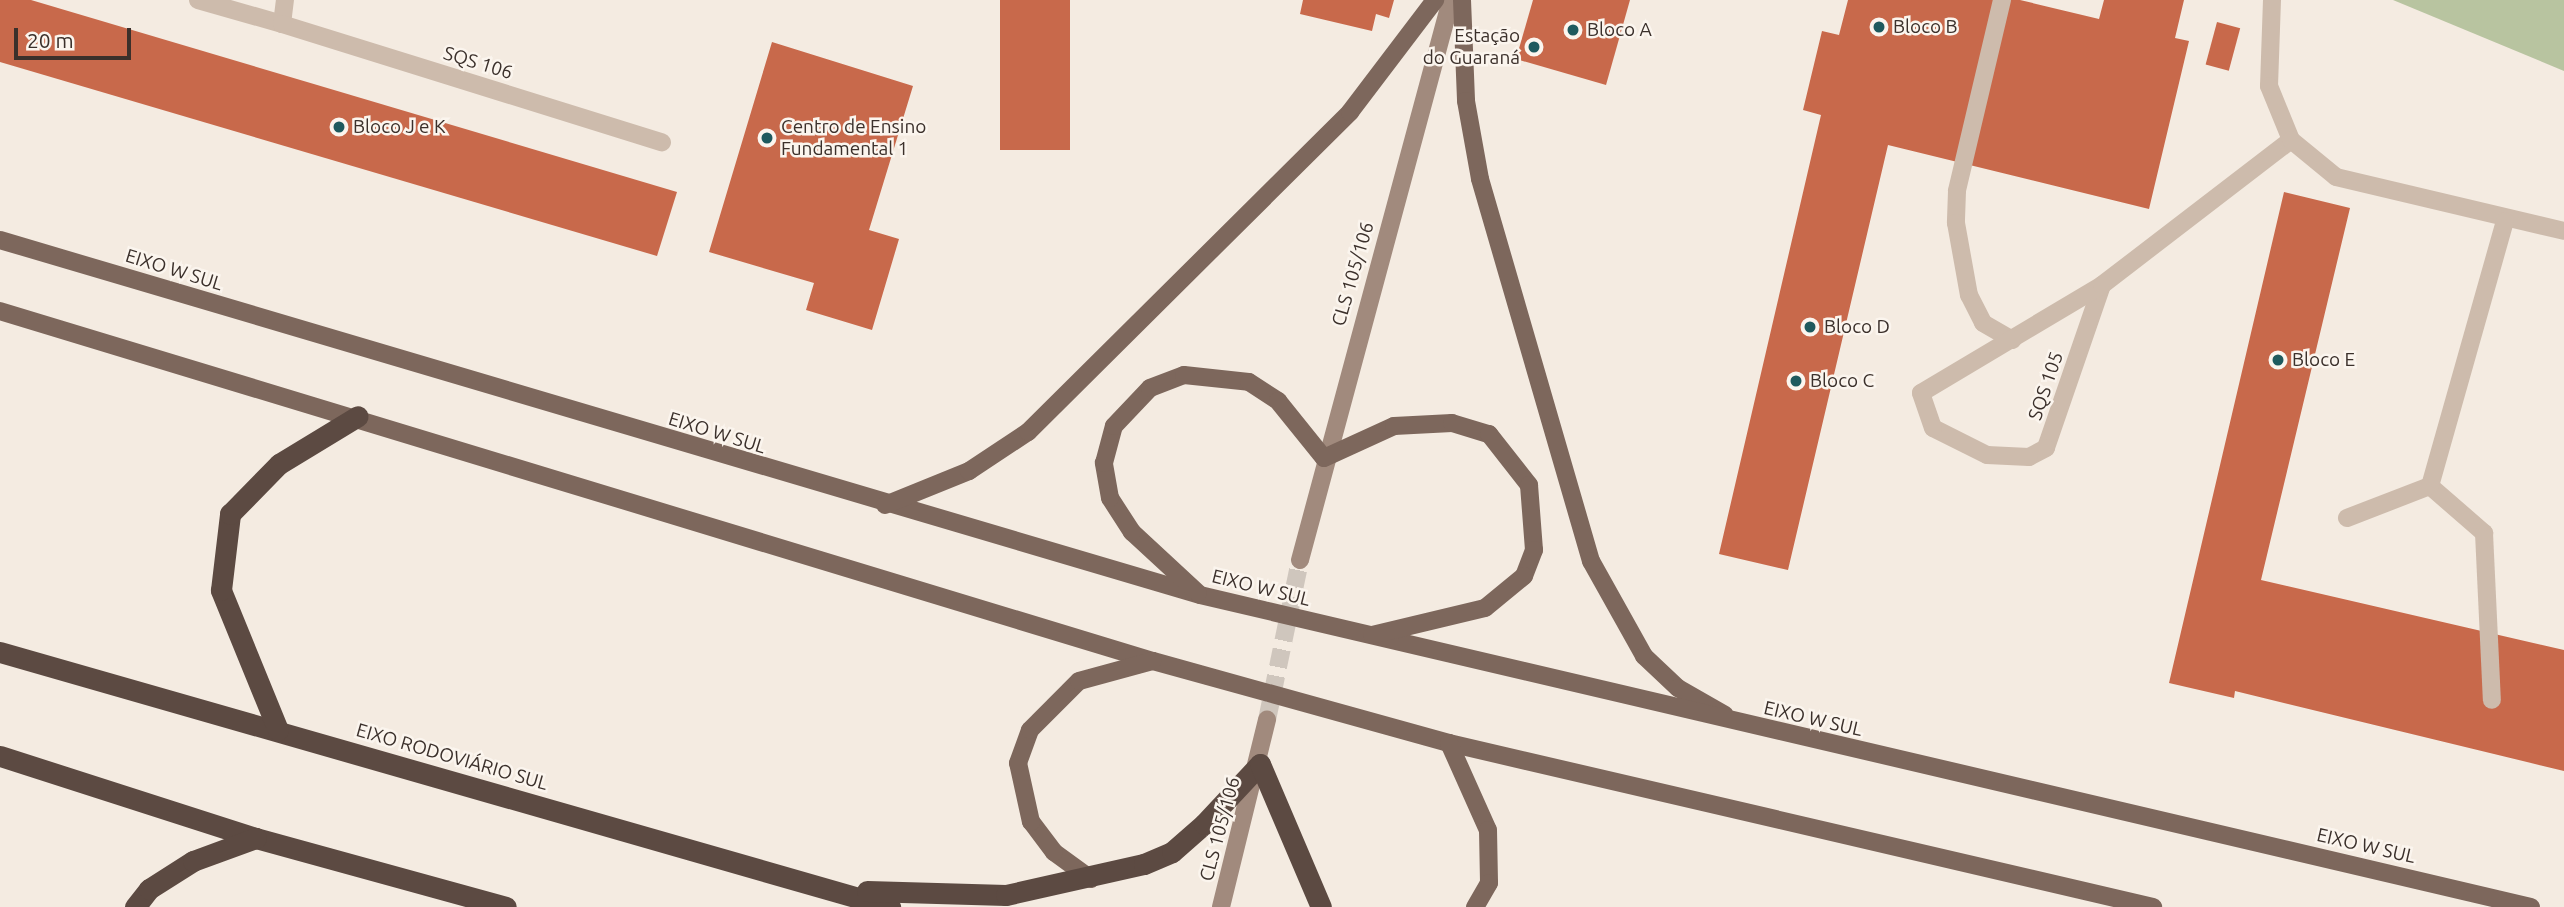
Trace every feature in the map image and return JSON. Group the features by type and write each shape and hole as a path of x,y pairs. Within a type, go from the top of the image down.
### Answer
{"highway":[{"path":"278,730 221,590 230,514 279,464 358,416"},
{"name":"EIXO RODOVIÁRIO SUL","path":"0,652 890,907"},
{"path":"0,756 256,838 506,907"},
{"path":"819,887 956,898 1091,879 1172,852 1260,764 1321,907"},
{"path":"135,907 149,889 192,862 256,838"}],"main road":[{"path":"885,505 969,471 1028,432 1350,112 1435,0"},
{"path":"1462,0 1465,101 1480,179 1591,561 1644,656 1678,688 1741,724"},
{"name":"EIXO W SUL","path":"0,240 885,505 1200,595 1741,724 2531,907"},
{"path":"0,311 358,416 1153,661 1449,743 2153,907"},
{"path":"1200,595 1132,532 1110,498 1104,463 1114,426 1150,388 1184,375 1220,374 1249,382 1278,401 1324,458 1394,426 1452,423 1489,435 1529,485 1534,550 1511,592 1485,608 1367,636"},
{"path":"1091,879 1054,852 1031,822 1018,763 1030,730 1079,681 1153,661"},
{"path":"1449,743 1489,830 1489,883 1475,907"}],"street":[{"name":"SQS 106","path":"198,0 662,142"},
{"path":"282,24 285,0"},
{"name":"CLS 105/106","path":"1300,561 1324,458 1451,0"},
{"path":"2002,0 1957,191 1956,223 1969,295 1983,323 2013,340"},
{"path":"2272,0 2269,86 2291,140 2336,177 2505,221 2564,231"},
{"name":"SQS 105","path":"2102,285 2046,448 2029,457 1987,455 1933,428 1921,409 1921,393 2102,285 2291,140"},
{"path":"2430,486 2505,221"},
{"path":"2347,519 2430,486"},
{"path":"2430,486 2484,533 2493,700"},
{"name":"CLS 105/106","path":"1221,907 1260,764 1267,720"}],"green space":[{"path":"2393,0 2564,0 2564,71"}],"building":[{"name":"Bloco J e K","path":"0,0 31,0 677,192 657,256 0,62"},
{"path":"1000,0 1070,0 1070,150 1000,150"},
{"path":"1303,0 1394,0 1389,18 1376,14 1372,31 1300,14"},
{"name":"Bloco A","path":"1533,0 1630,0 1606,85 1516,59"},
{"name":"Bloco C","path":"1848,0 2020,0 2099,19 2104,0 2184,0 2175,38 2189,41 2149,209 1888,145 1788,570 1719,554 1821,115 1803,110 1822,31 1839,35"},
{"path":"2217,22 2240,28 2229,71 2206,65"},
{"path":"772,42 913,86 869,230 899,239 872,330 806,310 814,283 709,252"},
{"name":"Bloco E","path":"2284,192 2350,208 2261,580 2564,650 2564,771 2235,691 2234,698 2169,683"}],"tunnel":[{"path":"1267,720 1300,560"}],"place":[{"name":"Bloco B","path":"1879,27"},
{"name":"Bloco A","path":"1573,30"},
{"name":"Estação do Guaraná","path":"1534,47"},
{"name":"Bloco J e K","path":"339,127"},
{"name":"Centro de Ensino Fundamental 1","path":"767,138"},
{"name":"Bloco D","path":"1810,327"},
{"name":"Bloco E","path":"2278,360"},
{"name":"Bloco C","path":"1796,381"}]}
